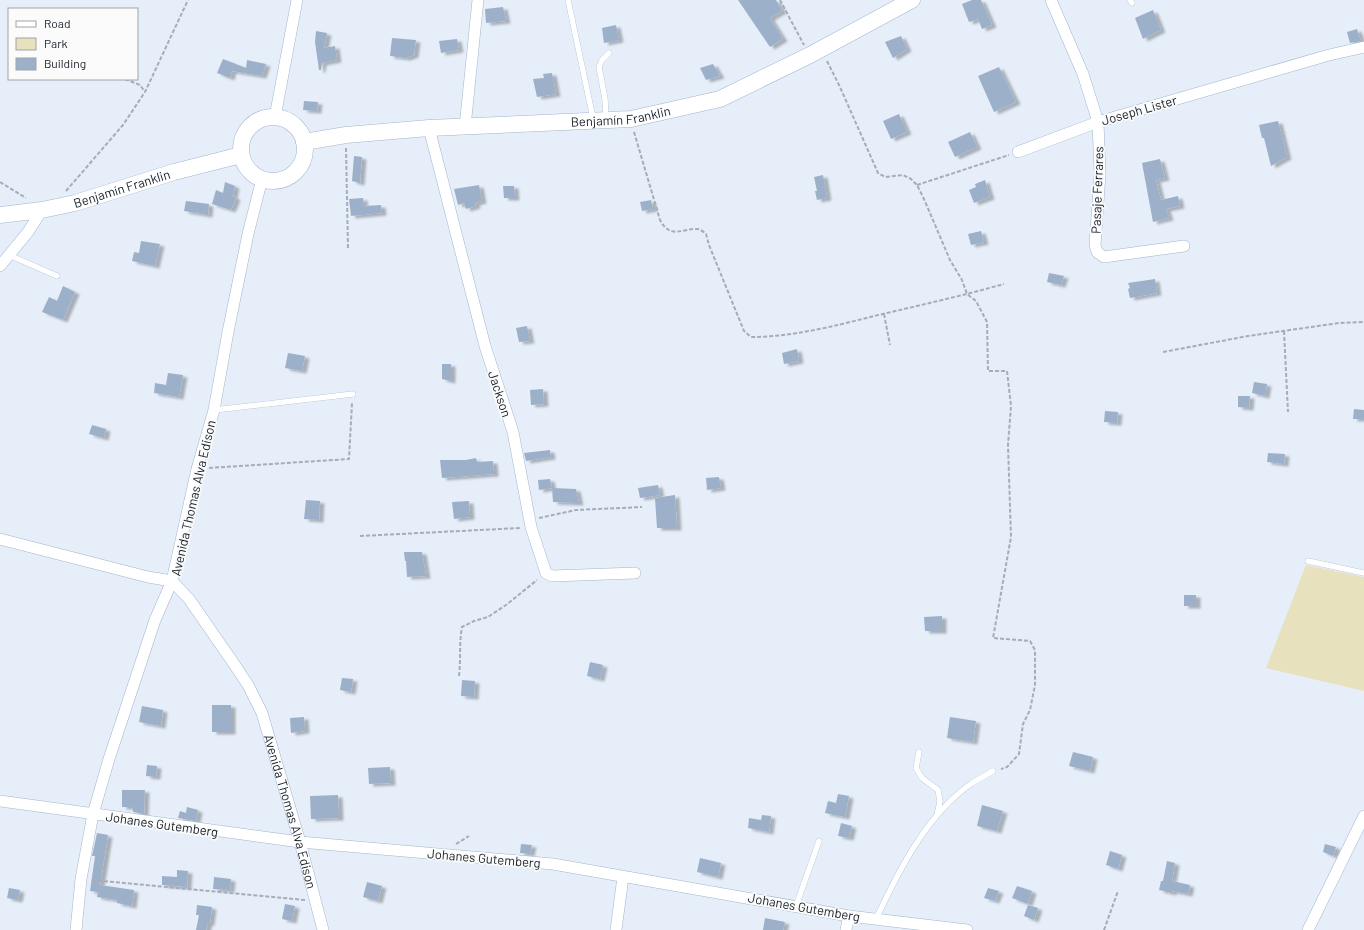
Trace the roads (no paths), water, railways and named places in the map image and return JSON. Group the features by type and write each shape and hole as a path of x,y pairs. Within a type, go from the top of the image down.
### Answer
{"street":[{"path":"275,117 297,0"},
{"path":"465,127 478,0"},
{"name":"Benjamín Franklin","path":"304,142 346,135 429,128 631,119 720,99 815,52 912,0"},
{"name":"Pasaje Ferrares","path":"1051,0 1083,74 1098,122 1100,174 1095,245 1097,252 1104,256 1184,246"},
{"name":"Joseph Lister","path":"1018,152 1098,122 1329,55 1364,47"},
{"path":"267,117 283,118 291,122 302,134 304,142 303,159 299,166 287,177 279,180 262,179 255,175 244,163 241,155 242,138 246,131 252,124 267,117"},
{"name":"Jackson","path":"429,128 485,346 513,432 531,523 546,573 552,576 635,573"},
{"name":"Benjamín Franklin","path":"0,215 42,210 75,203 174,172 241,155"},
{"name":"Avenida Thomas Alva Edison","path":"262,179 248,234 214,410 197,469 172,581 189,599 232,661 248,685 262,713 300,842 323,930"},
{"path":"0,266 28,232 42,210"},
{"path":"0,539 148,577 172,581 155,620 109,759 93,814 81,879 76,930"},
{"name":"Johanes Gutemberg","path":"0,802 300,842 553,864 849,916 967,930"},
{"path":"1308,930 1364,816"},
{"path":"616,930 623,877"},
{"path":"846,930 849,916"}],"lane":[{"path":"568,0 600,120"},
{"path":"600,120 605,99 599,67 602,60 610,53"},
{"path":"9,255 57,276"},
{"path":"214,410 353,394"},
{"path":"1308,561 1364,573"},
{"path":"919,752 916,768 922,778 938,790 940,801 937,818"},
{"path":"876,919 894,882 923,834 947,805 972,784 993,771"},
{"path":"796,906 819,841"}]}
